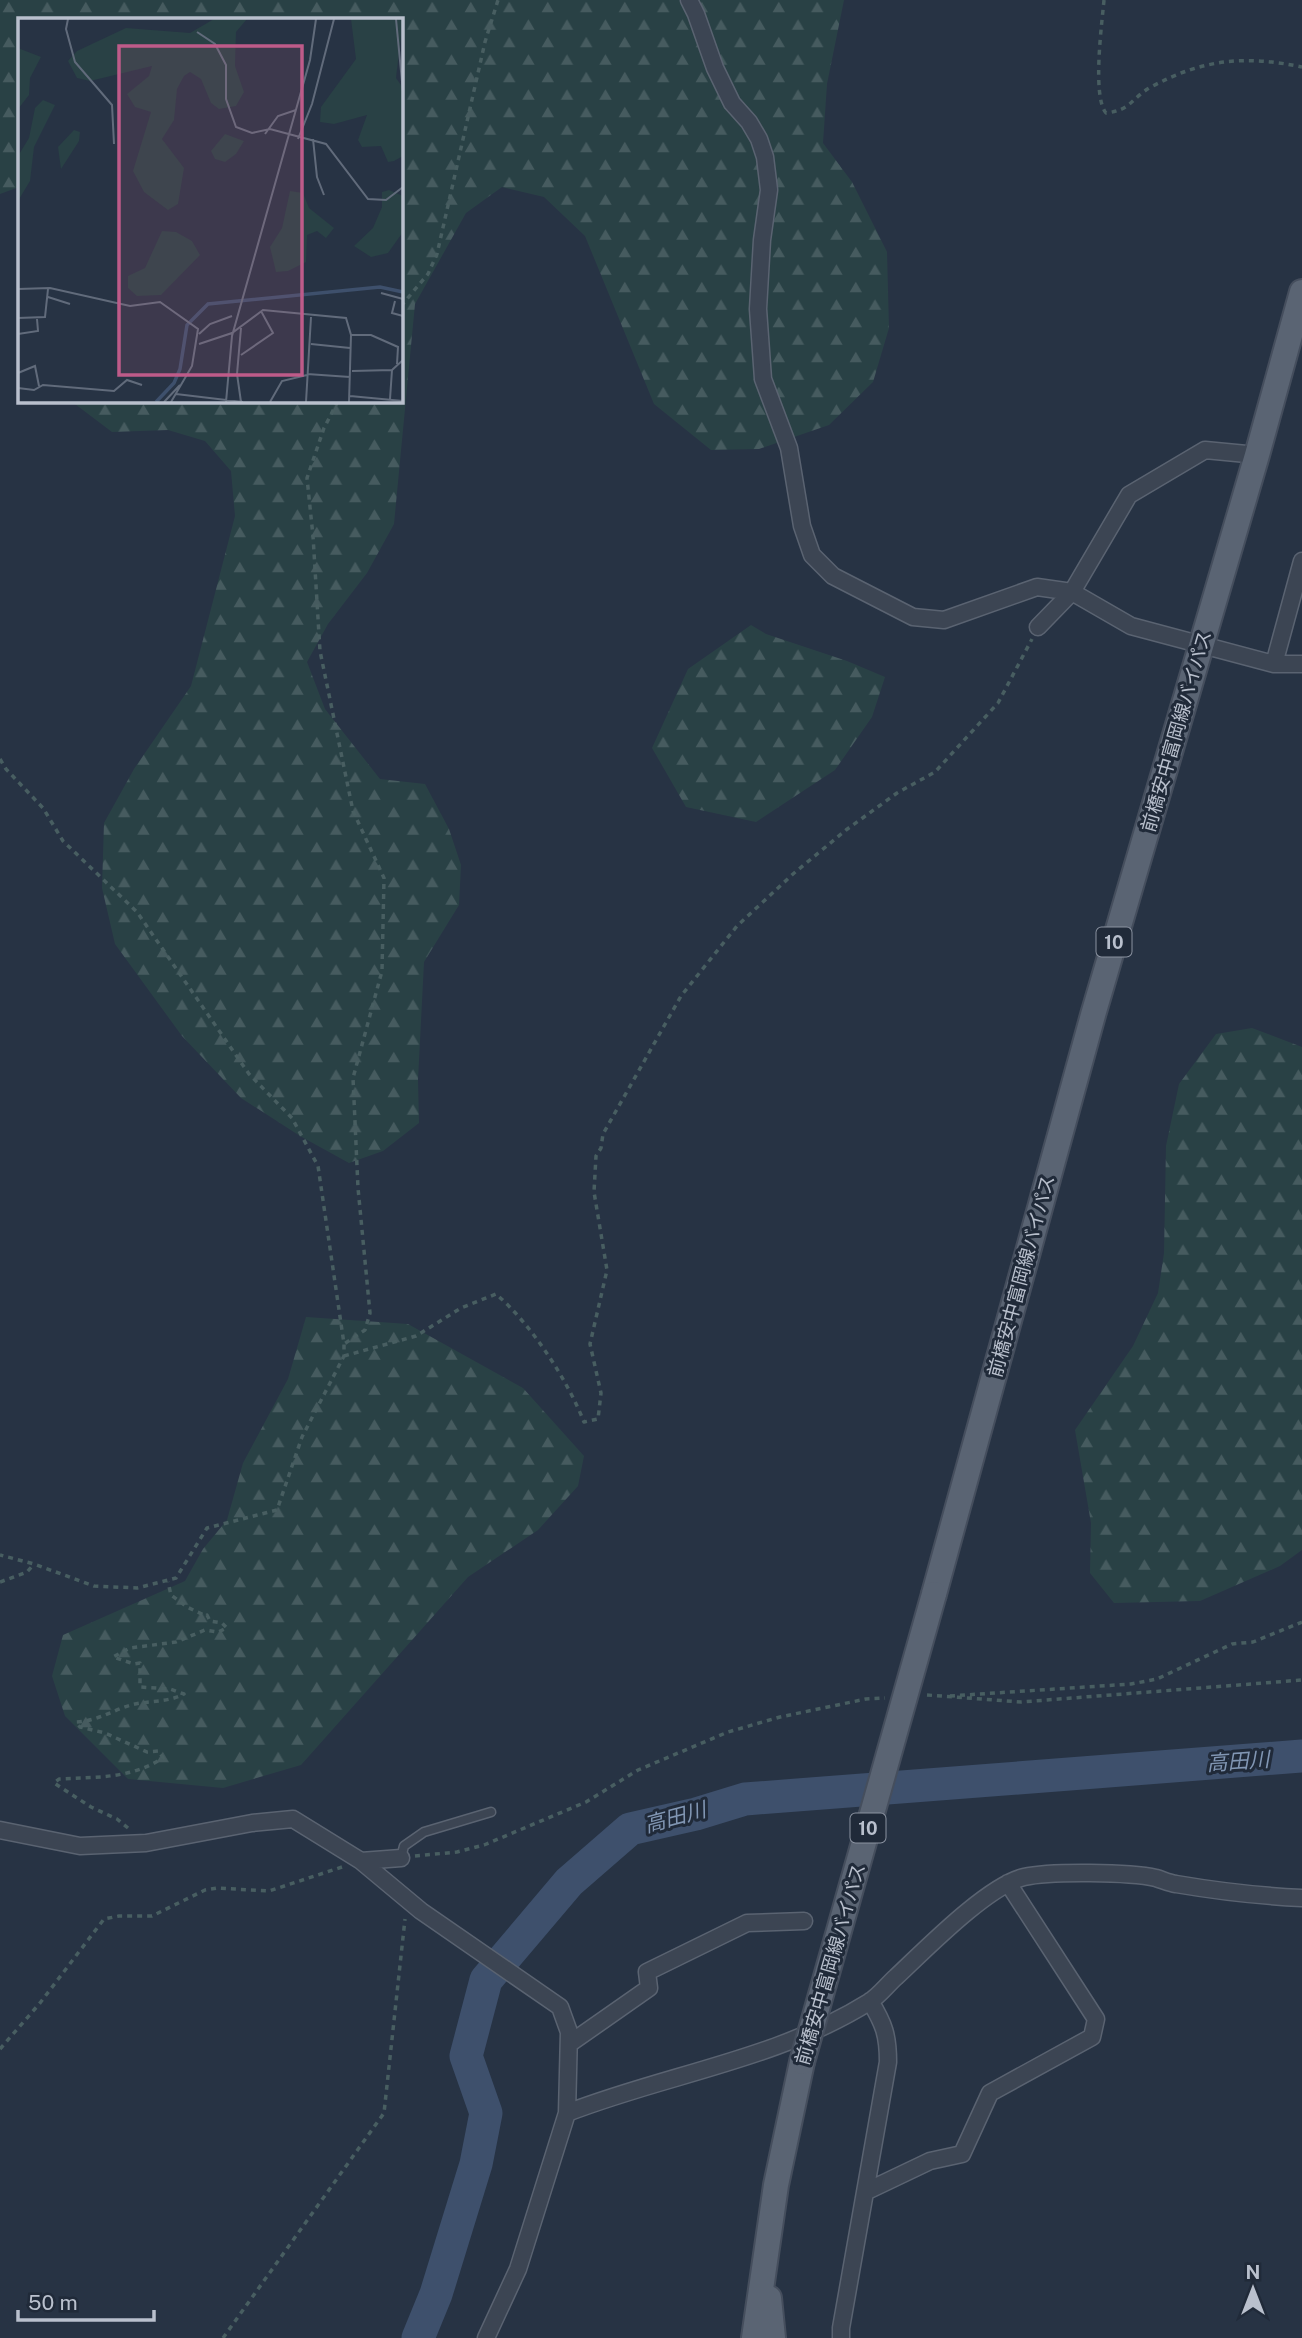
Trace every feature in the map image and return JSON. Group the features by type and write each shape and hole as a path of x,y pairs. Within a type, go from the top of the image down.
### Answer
{"main road":[{"name":"前橋安中富岡線バイパス","path":"754,2338 785,2135 802,2062 1093,1015 1302,292"},
{"name":"前橋安中富岡線バイパス","path":"765,2266 773,2338"}],"street":[{"path":"689,0 715,68 732,103 749,122 759,139 765,157 769,190 762,240 758,309 764,379 789,448 802,526 812,555 833,576 913,617 944,620 1037,587 1072,592 1131,626 1274,664 1302,664"},
{"path":"1038,627 1072,592 1129,495 1205,450 1257,455"},
{"path":"1274,664 1302,561"},
{"path":"0,1830 80,1846 146,1843 252,1823 293,1819 360,1861 421,1911 560,2007 569,2032 567,2113 518,2269 486,2338"},
{"path":"360,1861 401,1858"},
{"path":"567,2113 597,2101 774,2048 870,2001 998,1888 1025,1877 1088,1873 1155,1878 1172,1884 1302,1898"},
{"path":"865,2192 930,2161 962,2154 990,2093 1091,2037 1096,2019 1008,1883"},
{"path":"569,2044 649,1988 648,1972 747,1923 804,1921"},
{"path":"841,2338 888,2062 888,2040 884,2024 870,2001"}],"lane":[{"path":"401,1858 404,1846 424,1832 491,1812"}],"path":[{"path":"402,305 428,274 437,254 485,42 498,0"},
{"path":"1104,0 1099,83 1101,107 1105,113 1121,111 1149,88 1203,64 1261,59 1302,66"},
{"path":"337,402 324,428 307,478 320,651 353,811 384,878 382,971 354,1078 358,1188 370,1312 365,1330 344,1344"},
{"path":"344,1356 416,1336 461,1308 496,1294 516,1312 574,1395 584,1422 598,1419 601,1393 590,1344 607,1270 594,1192 596,1156 601,1148 603,1134 681,996 737,926 846,830 897,793 935,772 998,703 1038,627"},
{"path":"0,759 43,808 63,841 137,912 249,1074 292,1118 318,1167 344,1344 344,1356 302,1437 277,1510 208,1528 176,1578 136,1588 94,1586 34,1564 0,1555"},
{"path":"0,1582 27,1572 34,1564"},
{"path":"146,1843 117,1819 91,1807 54,1783 58,1779 134,1773 163,1758 159,1751 147,1752 105,1733 80,1727 76,1722 87,1722 138,1703 176,1699 184,1694 179,1690 141,1687 139,1662 134,1664 114,1657 130,1648 176,1642 201,1632 227,1628 222,1622 210,1621 207,1615 187,1607 171,1595 168,1581"},
{"path":"941,1697 1131,1684 1157,1679 1232,1644 1253,1642 1302,1622"},
{"path":"916,1696 1021,1702 1302,1680"},
{"path":"401,1858 457,1852 484,1845 586,1802 638,1770 728,1732 780,1717 866,1699 891,1698"},
{"path":"0,2049 40,2003 104,1919 152,1916 205,1890 217,1888 269,1891 360,1861"},
{"path":"223,2338 384,2113 407,1899"}],"green space":[{"path":"0,0 844,0 827,84 823,143 852,182 887,252 889,328 873,382 829,425 759,449 711,450 654,404 585,236 544,197 502,187 466,213 415,304 394,524 367,573 328,624 307,662 325,709 380,779 425,784 449,829 461,865 459,905 424,962 418,1080 419,1123 383,1151 349,1163 300,1136 241,1098 182,1036 115,944 102,888 104,823 134,769 191,686 235,516 231,471 205,441 168,430 112,432 72,402 402,402 402,18 18,18 18,187 0,194"},
{"path":"751,625 766,634 847,661 885,677 872,717 835,770 756,822 686,807 652,748 688,669"},
{"path":"1252,1028 1302,1047 1302,1550 1280,1566 1200,1601 1114,1603 1090,1573 1091,1523 1075,1430 1133,1346 1158,1293 1164,1253 1166,1146 1179,1084 1216,1034"},
{"path":"306,1317 408,1324 523,1388 584,1456 578,1486 538,1530 468,1577 301,1765 223,1788 128,1779 65,1716 52,1676 63,1635 185,1581 203,1549 227,1520 243,1463 288,1379"}],"waterway":[{"name":"高田川","path":"418,2338 436,2294 476,2164 486,2113 466,2056 486,1980 569,1882 630,1829 696,1814 745,1799 1302,1756"}]}
